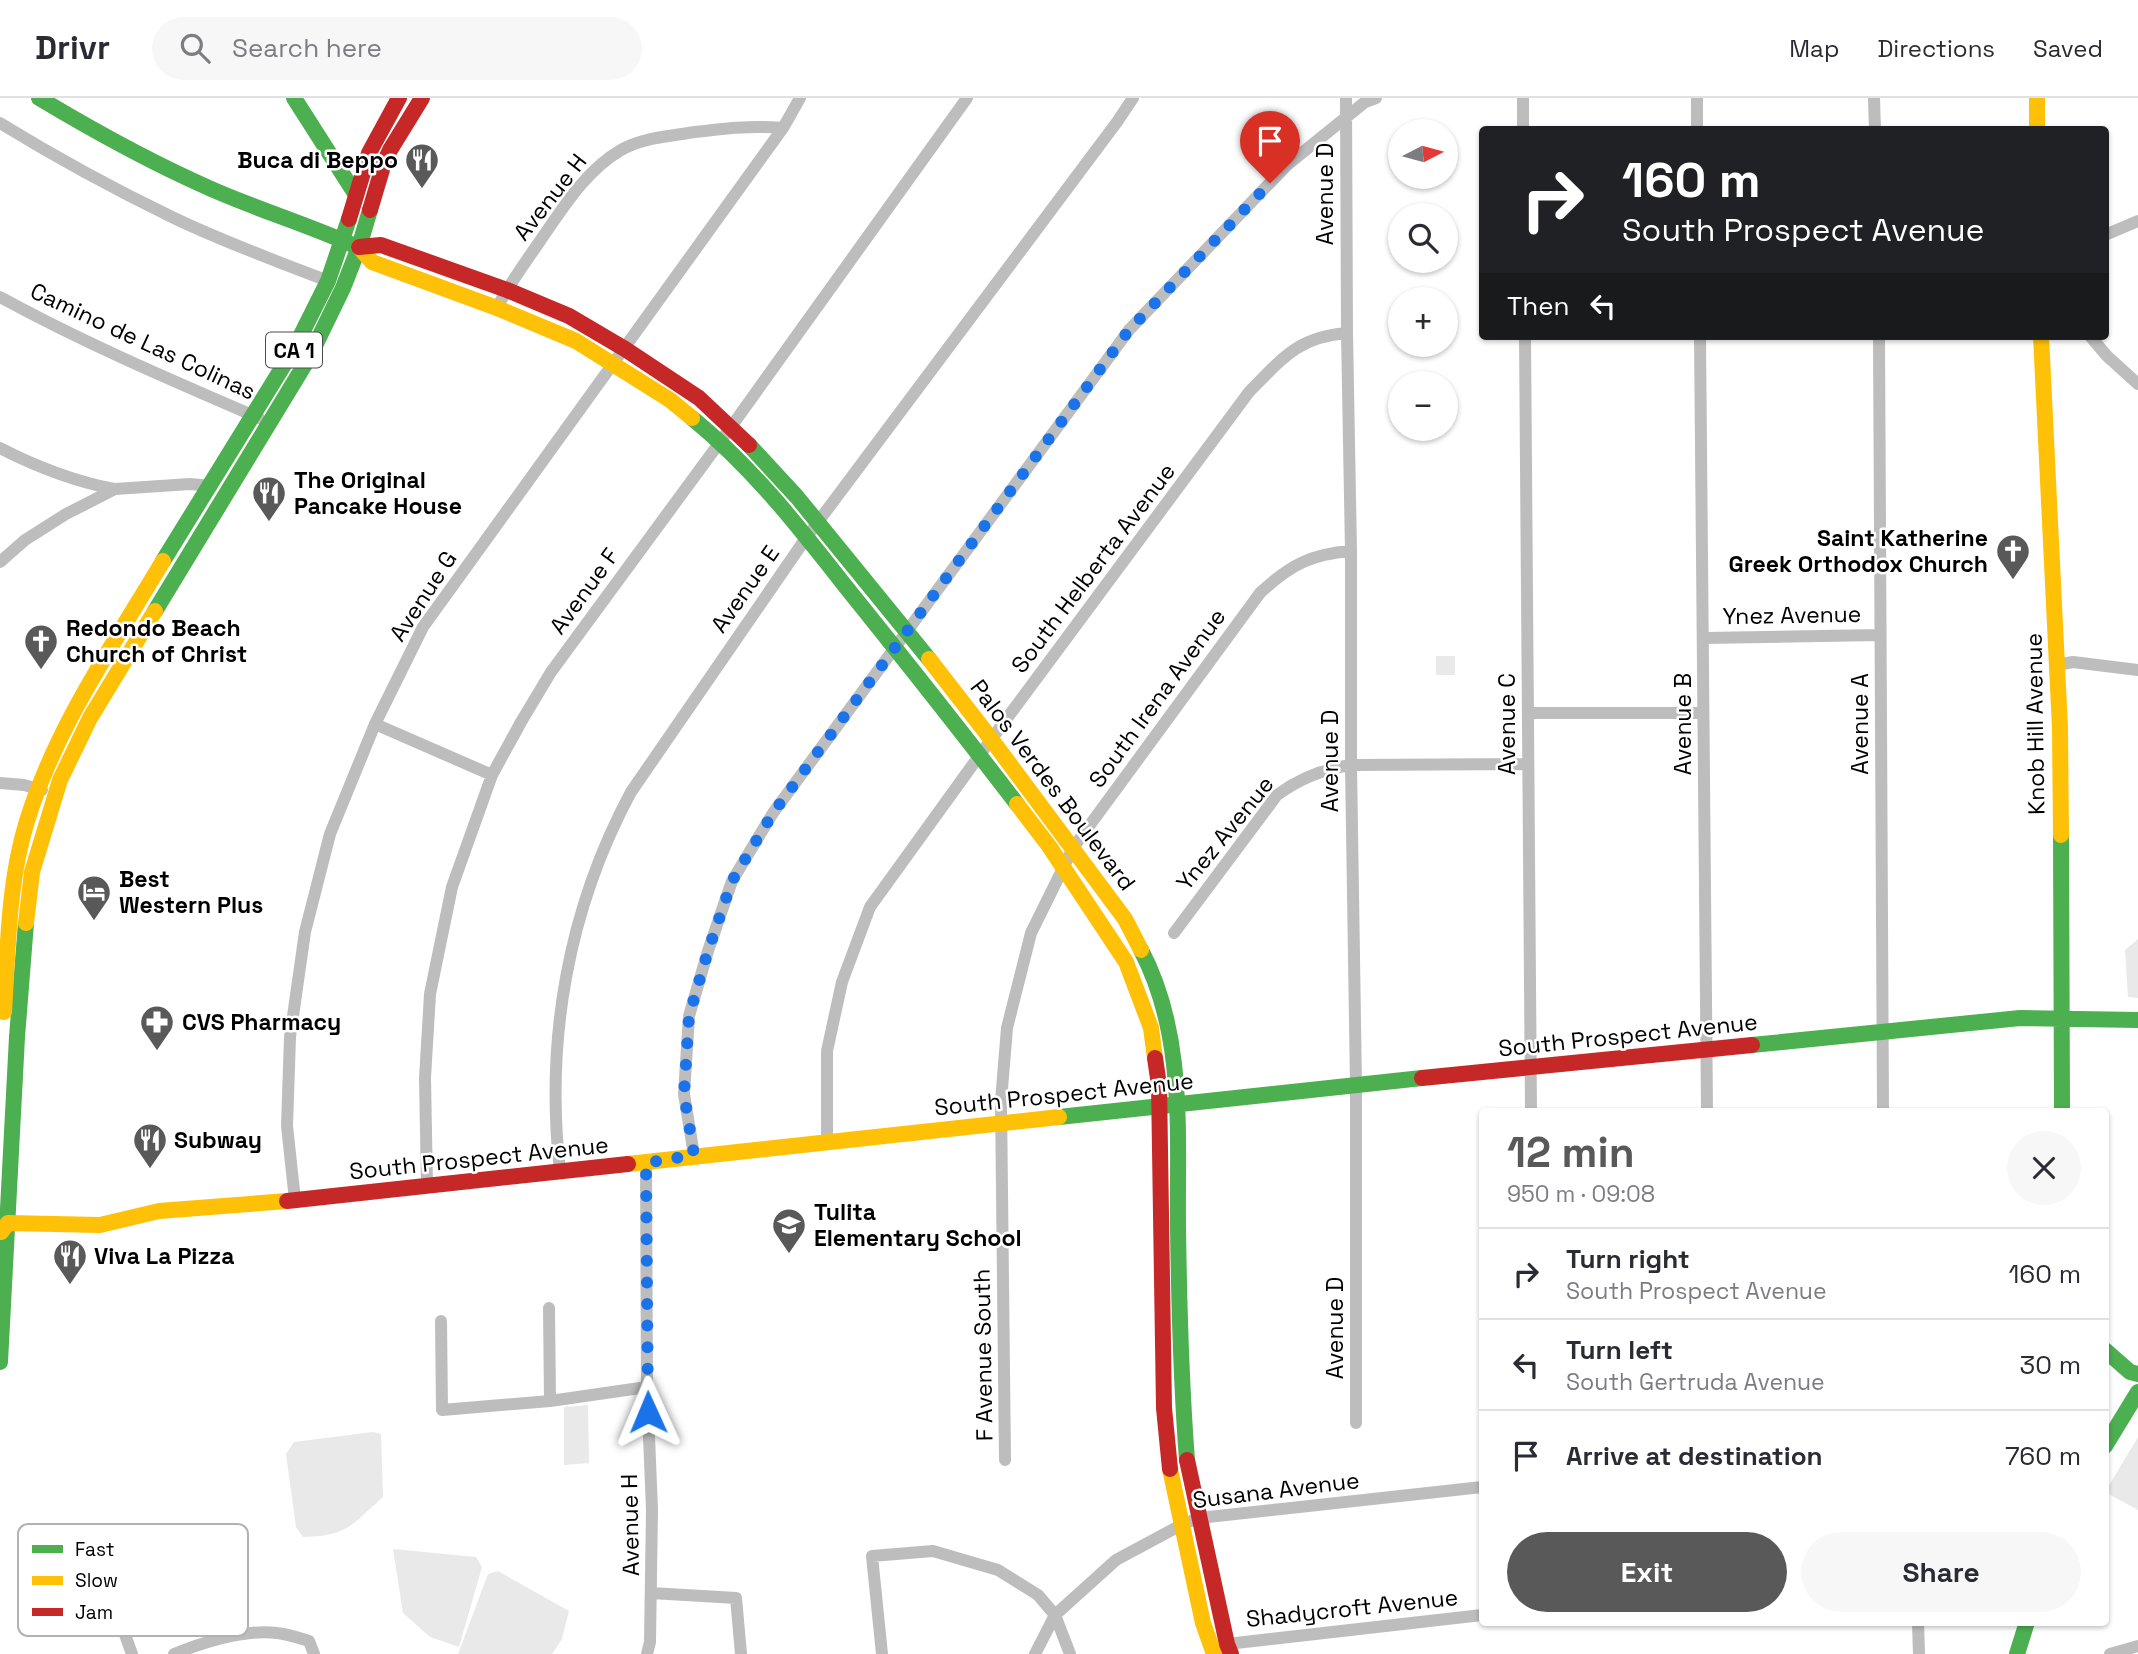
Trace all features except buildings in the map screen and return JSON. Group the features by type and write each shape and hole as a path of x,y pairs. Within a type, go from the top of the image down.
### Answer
{"main road":[{"name":"Palos Verdes Boulevard","path":"38,98 185,177 234,199 359,247 372,262 497,308 576,341 670,400 720,441 783,508 940,703 1063,867 1126,962 1151,1028 1160,1107 1164,1408 1170,1471 1191,1521 1229,1649"},
{"path":"294,98 356,195"},
{"name":"CA 1","path":"0,1106 9,940 16,868 26,823 46,766 74,710 209,484 262,419 315,346 359,247 390,150 422,98"},
{"path":"2036,98 2037,126"},
{"name":"CA 1","path":"0,1362 4,1228 22,969 32,872 55,794 90,718 224,495 262,419 328,281 369,153 395,100"},
{"path":"390,150 386,142 403,112 395,100"},
{"name":"Palos Verdes Boulevard","path":"359,247 378,244 507,290 569,316 699,398 797,497 906,630 1125,919 1146,959 1162,999 1177,1083 1184,1422 1191,1521 1203,1623 1214,1654"},
{"name":"Knob Hill Avenue","path":"2041,340 2060,728 2062,1108"},
{"path":"9,940 14,964 11,1031 17,1037"},
{"name":"South Prospect Avenue","path":"4,1228 100,1225 159,1211 295,1200 1356,1085 2020,1018 2138,1020"},
{"path":"2109,1354 2130,1372 2138,1374"},
{"path":"2109,1439 2138,1392"},
{"path":"2019,1647 2026,1626"}],"street":[{"name":"Avenue G","path":"295,1200 288,1126 290,1049 305,932 330,834 375,724 423,626 783,128 800,98"},
{"name":"Avenue F","path":"427,1186 425,1078 430,994 452,887 492,775 551,672 967,98"},
{"name":"Avenue E","path":"560,1171 556,1111 558,1025 570,950 584,902 613,825 631,792 806,538 1133,98"},
{"name":"Avenue D","path":"1346,98 1356,1085 1356,1423"},
{"path":"694,1155 684,1094 689,1016 732,881 773,813 1129,330 1287,165 1346,116 1365,102 1376,98"},
{"path":"1523,98 1523,126"},
{"path":"1697,98 1697,126"},
{"path":"1874,98 1875,126"},
{"path":"0,123 56,157 176,219 277,263 328,281"},
{"name":"Avenue H","path":"497,308 574,191 605,160 622,149 648,139 708,131 757,125 783,128"},
{"path":"2109,233 2138,221"},
{"name":"Camino de Las Colinas","path":"0,297 112,354 262,419"},
{"name":"South Helberta Avenue","path":"827,1142 827,1051 842,982 870,907 979,755 1250,392 1282,359 1303,343 1330,334 1347,333"},
{"name":"Avenue C","path":"1525,340 1531,1108"},
{"name":"Avenue B","path":"1700,340 1707,1108"},
{"name":"Avenue A","path":"1879,340 1883,1108"},
{"path":"2093,340 2138,384"},
{"path":"0,448 56,474 85,484 115,489 209,484 224,495"},
{"path":"0,562 25,540 66,514 115,489"},
{"name":"South Irena Avenue","path":"1002,1124 1001,1101 1007,1028 1031,933 1073,848 1260,593 1280,575 1304,560 1328,553 1351,551"},
{"name":"Ynez Avenue","path":"1704,638 1880,635"},
{"path":"2057,665 2073,662 2138,670"},
{"path":"1529,713 1703,713"},
{"path":"375,724 492,775"},
{"name":"Ynez Avenue","path":"1174,933 1277,795 1293,783 1329,768 1351,765 1528,764"},
{"path":"0,783 24,785 55,794"},
{"name":"F Avenue South","path":"1002,1124 1005,1460"},
{"name":"Avenue H","path":"646,1163 652,1510 650,1642 647,1654"},
{"path":"550,1308 550,1401"},
{"path":"441,1321 442,1410 550,1401 648,1387"},
{"name":"Susana Avenue","path":"1055,1615 1116,1559 1191,1521 1479,1487"},
{"path":"882,1654 872,1556 933,1551 998,1570 1038,1595 1055,1615 1070,1654"},
{"path":"651,1592 736,1598 741,1654"},
{"path":"1035,1654 1055,1615"},
{"name":"Shadycroft Avenue","path":"1229,1649 1479,1615"},
{"path":"1918,1626 1919,1654"},
{"path":"248,1634 277,1633 309,1641 314,1654"},
{"path":"126,1636 132,1654"},
{"path":"174,1654 199,1644 236,1636"},
{"path":"2110,1653 2138,1646"}],"shaded area":[{"path":"1436,656 1455,656 1455,675 1436,675"},
{"path":"2138,939 2138,998 2128,997 2125,950"},
{"path":"588,1405 589,1463 564,1465 564,1407"},
{"path":"373,1432 381,1434 383,1497 355,1522 340,1531 303,1537 296,1527 286,1454 294,1442"},
{"path":"2138,1437 2138,1510 2109,1494 2109,1485"},
{"path":"393,1549 476,1557 482,1567 459,1647 430,1637 403,1613"},
{"path":"498,1571 569,1611 562,1639 552,1654 458,1654 488,1574"}],"traffic: fast":[{"path":"39,98 122,146 187,178 353,245"},
{"path":"294,98 356,195"},
{"path":"155,611 310,356 343,288 370,210"},
{"path":"163,561 295,347 328,281 349,219"},
{"path":"692,418 755,477 792,520 1017,804"},
{"path":"749,445 797,497 929,659"},
{"path":"2061,835 2062,1108"},
{"path":"0,1362 17,1037 26,923"},
{"path":"1141,950 1166,1016 1176,1085 1180,1314 1187,1460"},
{"path":"1752,1045 2020,1018 2138,1020"},
{"path":"1059,1117 1422,1078"},
{"path":"2109,1354 2130,1372 2138,1374"},
{"path":"2109,1439 2138,1392"},
{"path":"2017,1654 2026,1626"}],"traffic: slow":[{"path":"2037,98 2037,126"},
{"path":"359,247 372,262 497,308 576,341 670,400 692,418"},
{"path":"2041,340 2060,728 2061,835"},
{"path":"4,1012 16,868 27,821 39,786 87,687 163,561"},
{"path":"26,923 32,872 60,780 90,718 155,611"},
{"path":"929,659 1125,919 1141,950"},
{"path":"1017,804 1049,846 1126,962 1151,1028 1155,1058"},
{"path":"628,1164 1059,1117"},
{"path":"1,1232 8,1223 100,1225 159,1211 287,1201"},
{"path":"1170,1469 1203,1623 1214,1654"}],"traffic: jam":[{"path":"349,219 369,153 399,98"},
{"path":"370,210 390,150 422,98"},
{"path":"359,247 381,245 507,290 569,316 699,398 749,445"},
{"path":"1422,1078 1752,1045"},
{"path":"1155,1058 1159,1085 1164,1408 1170,1469"},
{"path":"287,1201 628,1164"},
{"path":"1187,1460 1231,1654"}],"place":[{"name":"Buca di Beppo","path":"422,190"},
{"name":"The Original Pancake House","path":"269,523"},
{"name":"Saint Katherine Greek Orthodox Church","path":"2013,581"},
{"name":"Redondo Beach Church of Christ","path":"41,671"},
{"name":"Best Western Plus","path":"94,922"},
{"name":"CVS Pharmacy","path":"157,1052"},
{"name":"Subway","path":"150,1170"},
{"name":"Tulita Elementary School","path":"789,1255"},
{"name":"Viva La Pizza","path":"70,1286"}],"route":[{"path":"648,1412 646,1163 694,1155 684,1094 689,1016 732,881 773,813 1129,330 1270,183"}]}
